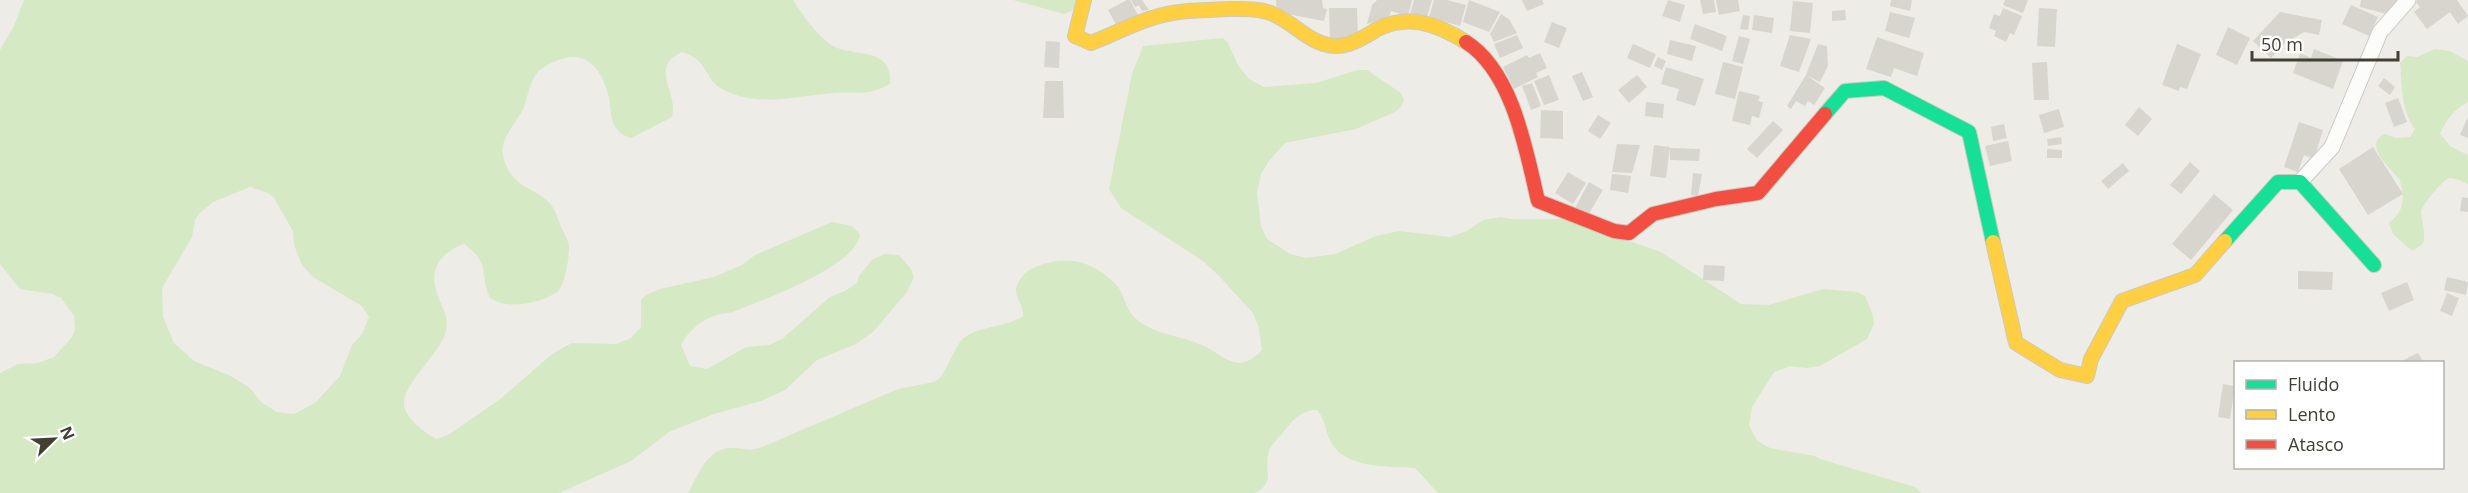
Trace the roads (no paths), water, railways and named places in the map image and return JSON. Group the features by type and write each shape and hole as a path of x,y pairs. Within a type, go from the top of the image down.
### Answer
{"street":[{"path":"1084,0 1075,36 1091,43 1161,15 1239,8 1266,11 1281,17 1327,45 1349,45 1402,21 1418,22 1460,36 1479,50 1498,76 1517,118 1538,201 1614,231 1629,233 1653,214 1716,199 1758,193 1845,91 1884,88 1969,132 2016,343 2060,370 2087,376 2091,358 2122,301 2195,274 2278,182 2300,182 2332,147 2380,32 2408,0"},
{"path":"2300,182 2374,265"}]}
